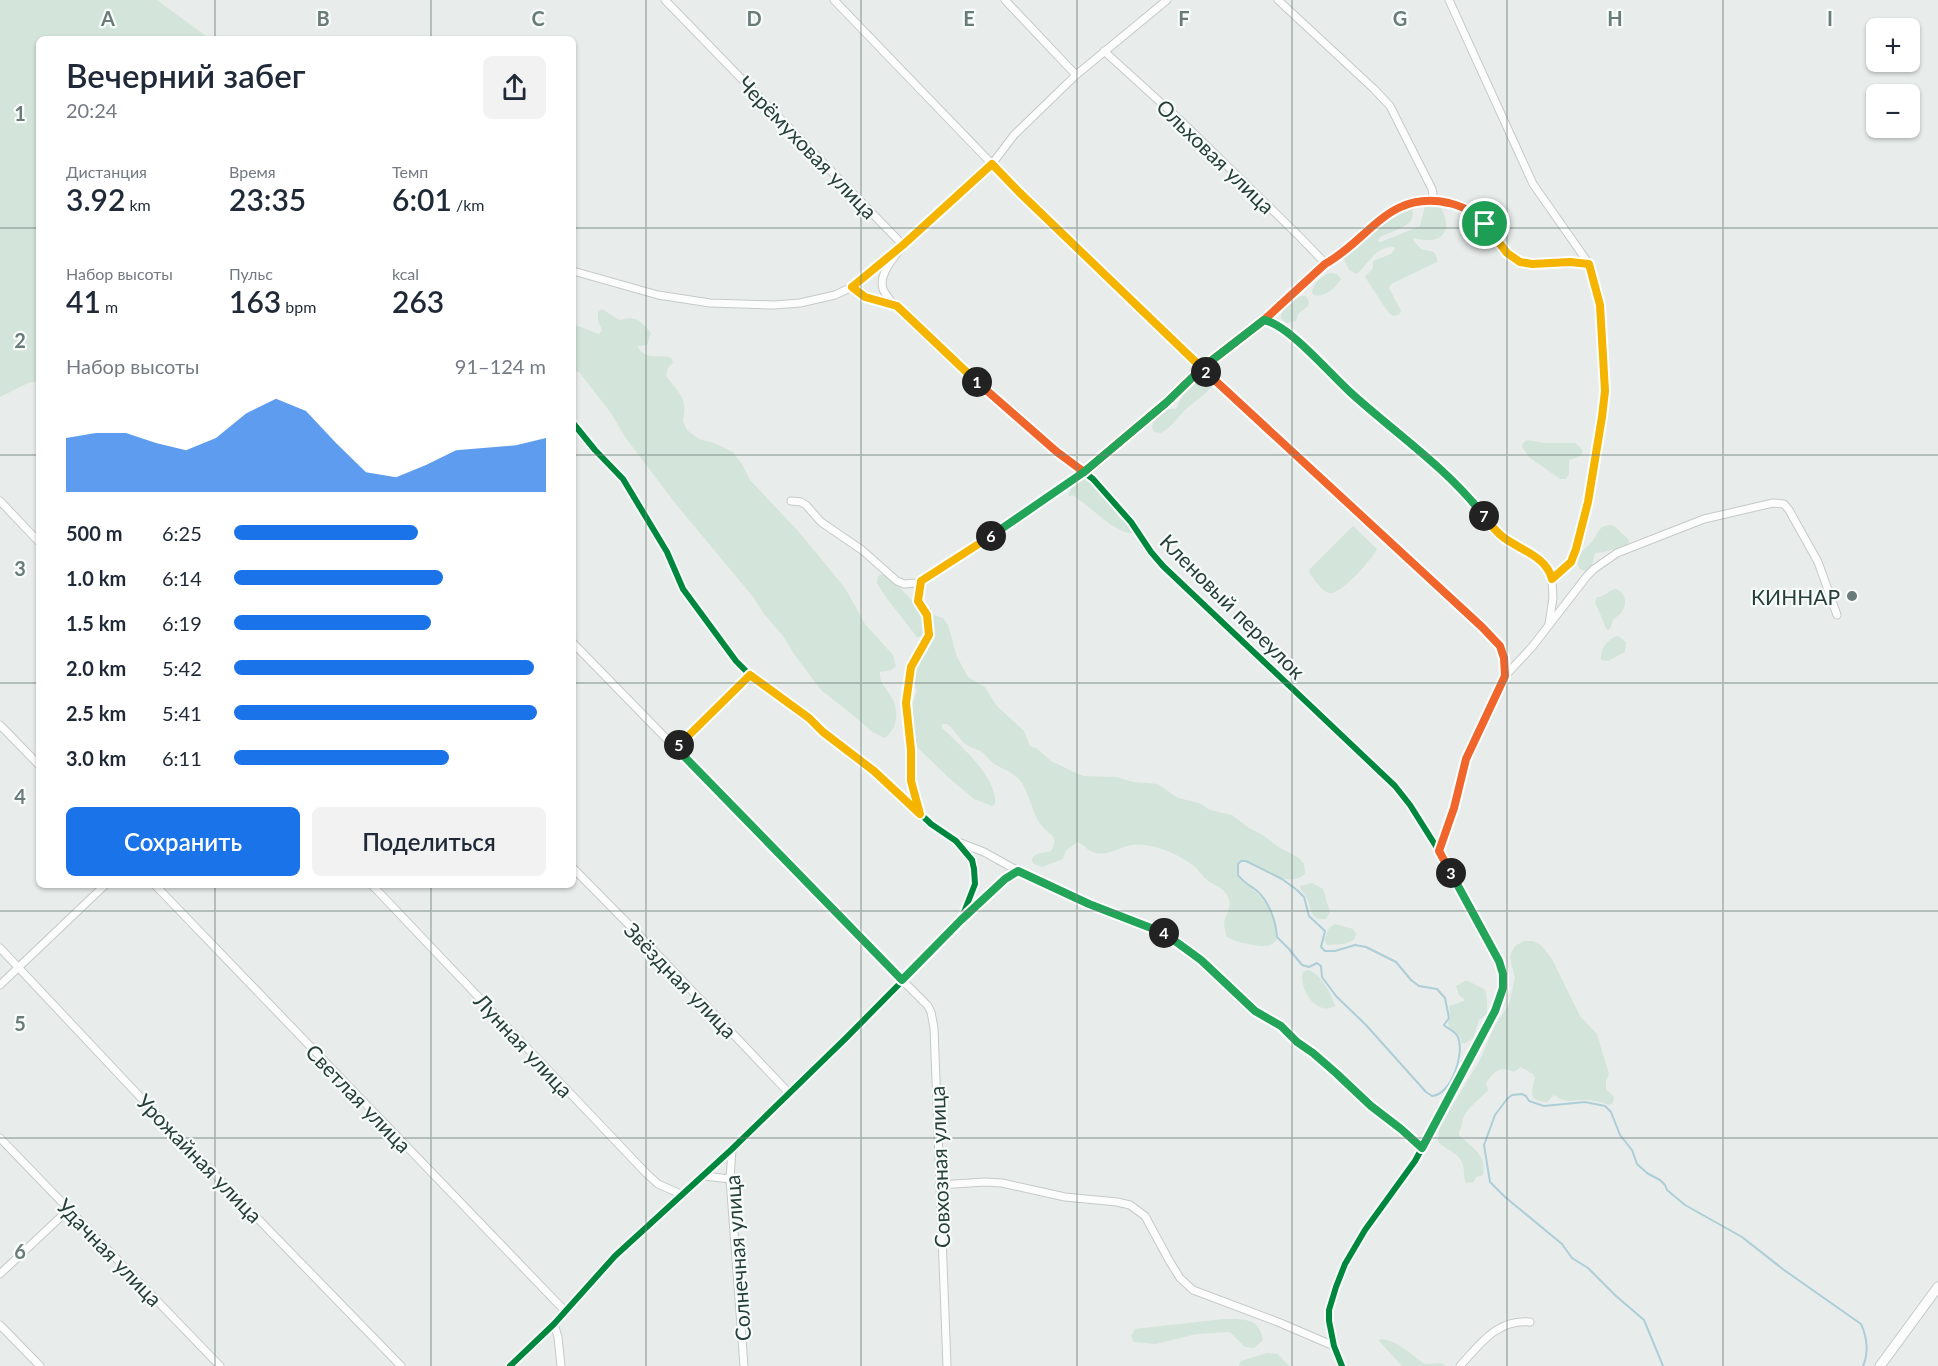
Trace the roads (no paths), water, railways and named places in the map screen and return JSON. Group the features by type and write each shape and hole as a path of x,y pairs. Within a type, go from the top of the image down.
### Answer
{"street":[{"name":"Черёмуховая улица","path":"665,0 903,245"},
{"path":"834,0 1019,192 1202,368 1497,642 1502,652 1505,676"},
{"path":"1005,0 1076,75"},
{"path":"576,272 658,295 710,303 774,305 800,303 835,295 852,287 903,245 992,164 1014,135 1076,75 1167,0"},
{"path":"1278,0 1390,106 1432,189 1433,194 1430,200"},
{"path":"1449,0 1533,184 1589,264 1600,305 1605,383 1602,417 1588,502 1571,562 1552,579"},
{"name":"Ольховая улица","path":"1104,51 1181,121 1325,264"},
{"path":"791,501 806,505 821,522 862,550 897,580 908,584 921,581 1035,507 1084,472 1167,402 1202,368 1264,320 1325,264 1396,208 1430,200 1456,205 1479,216 1507,253 1520,262 1589,264"},
{"path":"894,305 883,289 882,280 884,273 903,245"},
{"name":"Кленовый переулок","path":"852,287 865,297 894,305 1046,442 1106,492 1163,566 1395,786 1410,805 1489,940 1503,974 1500,999 1488,1027 1422,1148"},
{"path":"1264,320 1274,322 1287,331 1352,393 1423,453 1472,502 1497,532 1541,562 1552,579 1553,598 1548,626"},
{"path":"576,427 623,479 667,552 683,589 725,648 750,675 809,718 823,732 874,771 941,832 1089,904 1141,923 1173,939 1201,960 1255,1011 1281,1026 1422,1148 1408,1172 1365,1230 1345,1264 1331,1300 1329,1310 1334,1346 1342,1366"},
{"path":"0,501 36,539"},
{"path":"1439,851 1454,808 1466,759 1505,676 1594,569 1617,553 1704,519 1777,503 1787,507 1806,538 1821,569 1838,615"},
{"path":"920,814 911,781 911,750 906,703 911,667 929,635 927,615 918,601 921,581"},
{"name":"Совхозная улица","path":"576,646 923,1000 931,1012 947,1366"},
{"path":"676,748 750,675"},
{"path":"0,725 36,762"},
{"path":"956,841 972,860 975,876 972,896 961,920"},
{"name":"Звёздная улица","path":"576,871 789,1093"},
{"path":"510,1366 554,1324 615,1256 732,1149 846,1038 961,920 1005,879 1018,871"},
{"path":"0,986 102,888"},
{"name":"Светлая улица","path":"157,888 565,1311"},
{"name":"Лунная улица","path":"375,888 646,1173 658,1184 683,1195"},
{"name":"Урожайная улица","path":"0,948 160,1118 401,1366"},
{"name":"Удачная улица","path":"0,1138 220,1366"},
{"name":"Солнечная улица","path":"732,1149 730,1179 744,1366"},
{"path":"704,1176 730,1179"},
{"path":"939,1185 1002,1183 1074,1199 1130,1205 1145,1216 1180,1278 1193,1290 1334,1346"},
{"path":"0,1274 68,1210"},
{"path":"1881,1366 1938,1287"},
{"path":"1460,1366 1482,1342 1503,1325 1516,1321 1530,1322"},
{"path":"554,1324 558,1336 561,1366"},
{"path":"0,1326 40,1366"}],"waterway":[{"path":"1241,861 1246,861 1282,879 1304,897 1309,916 1325,931 1321,947 1325,951 1335,951 1355,945 1366,947 1396,962 1419,986 1437,989 1445,998 1449,1018 1444,1025 1457,1035 1460,1044 1455,1073 1445,1089 1432,1096 1426,1092 1366,1025 1336,996 1322,977 1321,966 1317,963 1309,967 1302,965 1277,937 1275,924 1265,900 1238,875 1238,864 1241,861"},
{"path":"1663,1366 1644,1320 1588,1268 1572,1258 1562,1244 1490,1182 1484,1145 1495,1115 1512,1095 1522,1094 1529,1101 1544,1106 1585,1102 1605,1106 1611,1112 1620,1135 1632,1150 1637,1164 1647,1173 1660,1180 1667,1190 1685,1205 1742,1237 1784,1270 1861,1324 1867,1345 1863,1366"}],"place":[{"name":"КИННАР","path":"1852,596"}]}
